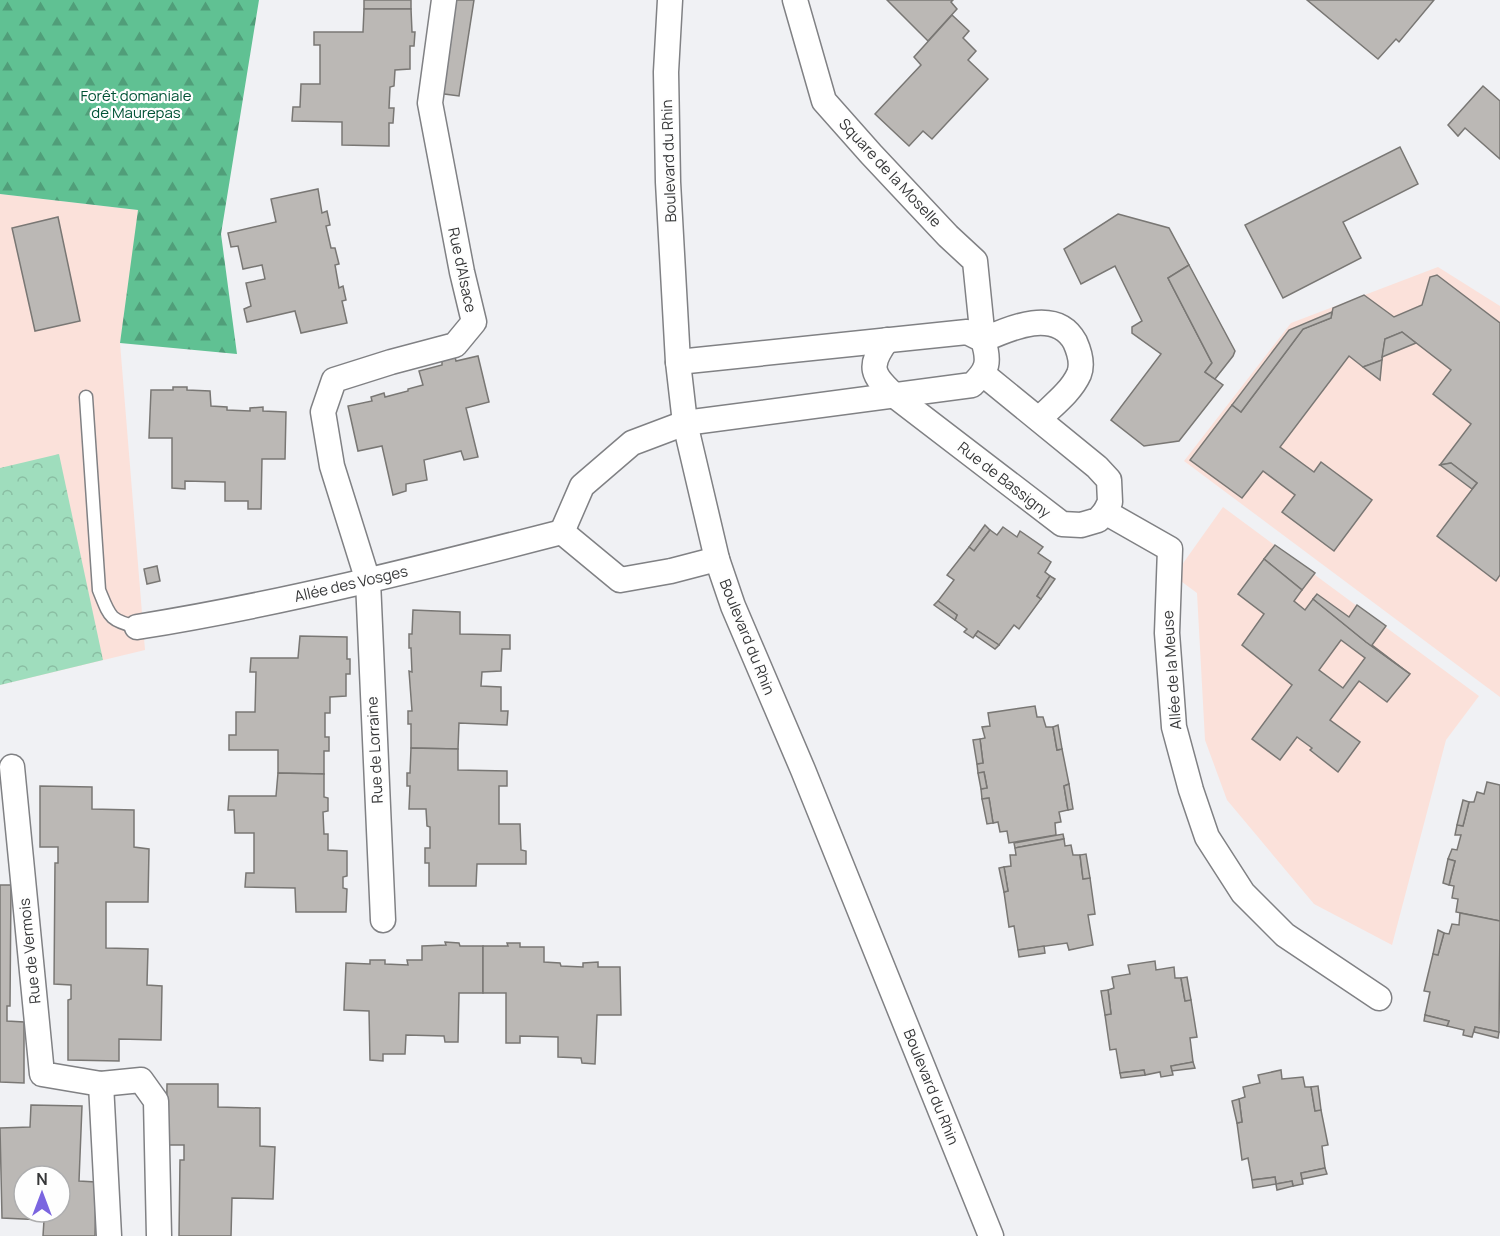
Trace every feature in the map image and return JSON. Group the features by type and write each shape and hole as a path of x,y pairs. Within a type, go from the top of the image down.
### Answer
{"street":[{"name":"Rue d'Alsace","path":"368,581 332,466 323,412 334,380 455,345 474,322 462,272 430,103 444,0"},
{"name":"Boulevard du Rhin","path":"670,0 666,72 668,182 678,362 686,423 717,559 733,606 991,1236"},
{"name":"Square de la Moselle","path":"795,0 824,101 902,187 975,261 983,340"},
{"path":"983,340 1029,323 1053,323 1070,334 1080,353 1079,373 1064,395 1039,419"},
{"path":"678,362 968,332 983,340 989,357 983,374 972,385 686,423 632,443 582,486 562,532 620,580 671,571 717,559"},
{"name":"Rue de Bassigny","path":"887,340 877,354 874,369 878,380 895,396 1062,524 1081,525 1098,520 1105,512"},
{"path":"983,374 1097,467 1109,480 1110,502 1105,512"},
{"name":"Allée de la Meuse","path":"1105,512 1170,549 1167,633 1174,727 1207,837 1243,893 1285,935 1379,998"},
{"name":"Allée des Vosges","path":"138,627 190,619 368,581 562,532"},
{"name":"Rue de Lorraine","path":"368,581 383,920"},
{"name":"Rue de Vermois","path":"12,767 42,1074 102,1084 141,1080 156,1101 159,1236"},
{"path":"102,1084 109,1236"}],"lane":[{"path":"86,397 99,590 109,614 118,622 138,627"}],"shaded area":[{"path":"0,194 139,210 120,343 145,650 0,685"},
{"path":"1438,267 1500,306 1500,697 1184,461 1291,323"},
{"path":"1223,507 1479,696 1446,740 1392,945 1314,904 1227,800 1205,740 1197,593 1174,576"}],"green space":[{"name":"Forêt domaniale de Maurepas","path":"0,0 259,0 221,234 237,354 120,343 138,210 0,194"},
{"path":"59,454 103,660 0,685 0,468"}],"building":[{"path":"364,0 411,0 411,9 364,9"},
{"path":"451,0 474,0 459,96 437,93"},
{"path":"887,0 953,0 951,2 957,9 928,41"},
{"path":"1307,0 1434,0 1399,42 1396,39 1378,59"},
{"path":"364,9 411,9 412,32 415,32 414,46 410,46 410,69 395,70 394,86 390,87 389,108 394,108 393,123 389,123 389,146 342,145 342,122 292,121 293,107 300,107 301,84 320,84 320,45 314,45 314,32 363,32"},
{"path":"952,15 969,31 963,38 976,51 968,60 988,79 932,139 923,131 909,146 875,114 921,65 914,57"},
{"path":"1483,86 1500,101 1500,159 1465,128 1458,136 1448,125"},
{"path":"1400,147 1418,184 1343,222 1361,258 1283,298 1245,225"},
{"path":"318,189 322,213 327,211 330,225 326,226 331,248 335,248 339,264 335,265 339,288 343,286 346,300 342,301 347,323 301,333 295,311 247,322 244,309 251,306 246,283 265,279 262,265 243,269 238,246 231,247 228,233 276,222 271,199"},
{"path":"1118,214 1169,228 1189,265 1168,278 1212,363 1205,372 1223,385 1179,441 1144,446 1111,420 1161,354 1132,333 1132,327 1142,321 1115,266 1081,284 1064,249"},
{"path":"58,217 80,321 35,331 12,228"},
{"path":"1189,265 1235,351 1215,379 1205,372 1212,363 1168,278"},
{"path":"1437,275 1500,323 1500,575 1496,581 1437,536 1477,483 1451,463 1440,465 1471,424 1433,394 1451,370 1402,332 1385,339 1382,360 1363,367 1349,356 1280,447 1314,472 1321,462 1372,500 1334,551 1282,512 1295,495 1263,471 1242,498 1190,460 1232,405 1241,412 1303,329 1331,318 1333,308 1364,295 1394,317 1422,305 1430,277"},
{"path":"1332,312 1331,318 1303,329 1241,412 1232,405 1289,330"},
{"path":"1402,332 1416,343 1382,357 1385,339"},
{"path":"478,356 489,402 466,408 478,457 464,460 461,451 424,460 427,480 406,484 406,491 393,495 382,446 358,451 348,406 372,401 371,397 384,393 385,397 423,385 419,371 442,365 442,361 455,357 456,361"},
{"path":"1382,360 1380,380 1363,367"},
{"path":"173,387 210,391 211,406 227,407 227,410 250,411 250,408 263,407 263,411 286,412 285,459 262,459 261,509 248,509 248,501 225,501 225,482 185,481 185,489 172,488 172,438 149,438 151,390 173,390"},
{"path":"1451,463 1477,483 1472,489 1440,465"},
{"path":"985,525 990,530 974,551 969,547"},
{"path":"1003,527 1017,537 1020,531 1043,547 1038,553 1051,562 1045,572 1050,576 1037,596 1041,599 1019,629 1014,625 999,645 978,631 973,638 964,632 967,629 955,620 957,615 938,601 954,580 947,575 969,547 974,551 990,530 997,535"},
{"path":"1275,545 1315,573 1302,590 1264,559"},
{"path":"1264,559 1302,590 1294,601 1305,610 1313,599 1410,674 1387,702 1359,681 1330,720 1360,742 1338,772 1297,737 1280,760 1252,739 1292,685 1242,645 1264,614 1238,594","holes":["1341,640 1365,658 1343,688 1319,670"]},
{"path":"157,566 160,581 147,584 144,569"},
{"path":"1050,576 1055,579 1041,599 1037,596"},
{"path":"1317,594 1349,617 1357,605 1386,626 1372,645 1410,674 1366,642 1313,599"},
{"path":"938,601 957,615 955,620 934,605"},
{"path":"413,610 460,612 460,634 510,635 510,649 502,649 501,671 482,672 481,686 501,687 501,711 508,711 507,725 459,723 458,749 411,748 411,724 408,724 408,711 412,711 409,634 412,634"},
{"path":"978,631 999,645 995,649 975,635"},
{"path":"300,636 347,637 350,674 346,674 346,696 330,697 330,713 325,713 325,737 329,737 329,751 324,751 324,774 278,773 278,750 229,750 229,735 236,735 236,712 255,712 256,672 250,672 251,658 298,658"},
{"path":"1035,706 1037,717 1043,717 1046,727 1053,727 1057,750 1062,749 1069,784 1064,786 1068,810 1059,812 1061,822 1055,823 1056,835 1009,843 1007,831 1000,832 998,822 993,823 989,798 982,799 981,789 987,788 984,772 978,773 977,764 983,763 980,739 985,738 982,727 990,726 988,713"},
{"path":"1058,725 1062,749 1057,750 1053,727"},
{"path":"980,739 983,763 977,764 973,740"},
{"path":"411,748 458,749 458,770 507,771 507,786 499,786 499,824 520,824 521,850 526,851 526,864 477,864 476,886 429,886 429,863 425,863 425,848 430,848 430,827 427,826 426,809 409,809 410,786 407,786 407,773 410,773"},
{"path":"984,772 987,788 981,789 978,773"},
{"path":"278,773 324,774 324,797 328,798 328,811 323,812 324,834 328,834 328,850 347,851 347,876 343,877 343,888 347,889 346,912 296,912 295,888 245,887 246,873 254,873 254,833 235,833 234,810 228,810 229,796 276,796"},
{"path":"1487,782 1500,785 1500,921 1456,912 1458,899 1452,898 1454,886 1449,885 1455,861 1448,859 1452,849 1457,850 1461,835 1455,835 1457,825 1463,826 1469,802 1474,802 1477,792 1484,794"},
{"path":"1069,784 1073,809 1068,810 1064,786"},
{"path":"40,786 92,787 92,809 134,810 134,847 149,849 148,902 106,902 106,948 148,949 147,985 162,986 161,1040 119,1039 119,1061 68,1060 68,1000 71,999 71,985 54,984 55,863 58,863 58,847 40,847"},
{"path":"989,798 993,823 987,824 982,799"},
{"path":"1463,800 1469,802 1463,826 1457,825"},
{"path":"1063,834 1064,839 1015,848 1014,843"},
{"path":"1064,839 1065,846 1071,845 1073,855 1080,855 1083,879 1090,878 1095,914 1088,915 1093,945 1069,950 1067,943 1018,950 1014,926 1009,927 1004,892 1008,891 1004,867 1011,866 1010,855 1016,855 1015,848"},
{"path":"1086,854 1090,878 1083,879 1080,855"},
{"path":"1448,859 1455,861 1449,885 1443,883"},
{"path":"1004,867 1008,891 1004,892 999,868"},
{"path":"0,885 11,885 10,1006 7,1006 7,1021 24,1022 24,1083 0,1082"},
{"path":"1460,913 1500,921 1499,1032 1475,1027 1472,1037 1463,1035 1464,1030 1447,1026 1449,1021 1425,1015 1430,992 1424,991 1433,954 1438,955 1444,933 1449,934 1452,924 1459,925"},
{"path":"1438,930 1444,933 1438,955 1433,954"},
{"path":"445,942 459,943 460,946 483,946 483,993 459,993 458,1042 445,1042 444,1036 406,1035 405,1054 383,1054 383,1061 370,1060 369,1011 344,1010 346,963 370,964 370,960 385,960 385,964 408,965 407,960 422,960 422,946 446,945"},
{"path":"507,943 520,943 520,947 544,947 544,962 560,963 561,966 583,967 583,963 598,962 598,967 620,967 621,1015 597,1015 595,1064 582,1063 581,1058 558,1057 558,1037 520,1036 520,1043 506,1043 506,993 483,993 483,946 508,946"},
{"path":"1044,946 1045,953 1019,957 1018,950"},
{"path":"1155,961 1156,970 1174,967 1175,978 1181,978 1185,1001 1191,1000 1197,1037 1190,1038 1193,1062 1171,1066 1173,1075 1161,1077 1160,1072 1145,1075 1144,1070 1120,1073 1116,1049 1110,1050 1105,1015 1111,1014 1108,990 1114,988 1112,977 1130,974 1128,965"},
{"path":"1187,977 1191,1000 1185,1001 1181,978"},
{"path":"1108,990 1111,1014 1105,1015 1101,991"},
{"path":"1425,1015 1449,1021 1447,1026 1424,1021"},
{"path":"1475,1027 1499,1032 1498,1038 1474,1032"},
{"path":"1193,1062 1195,1068 1172,1071 1171,1066"},
{"path":"1144,1070 1145,1075 1121,1078 1120,1073"},
{"path":"1281,1070 1282,1079 1303,1077 1305,1087 1311,1087 1315,1111 1321,1110 1328,1145 1322,1146 1325,1168 1301,1173 1303,1184 1293,1186 1292,1181 1276,1184 1275,1177 1252,1180 1248,1158 1242,1160 1237,1123 1242,1122 1239,1099 1245,1097 1243,1087 1260,1083 1258,1075"},
{"path":"167,1084 218,1084 218,1107 260,1108 260,1146 275,1147 273,1199 232,1198 231,1236 179,1236 180,1160 184,1160 184,1145 166,1145"},
{"path":"1318,1086 1321,1110 1315,1111 1311,1087"},
{"path":"1239,1099 1242,1122 1237,1123 1232,1101"},
{"path":"31,1105 82,1106 79,1181 96,1182 95,1236 43,1236 44,1224 72,1224 72,1164 12,1164 12,1218 2,1218 0,1128 30,1127"},
{"path":"1325,1168 1327,1174 1302,1179 1301,1173"},
{"path":"1275,1177 1276,1184 1253,1188 1252,1180"},
{"path":"1292,1181 1293,1186 1277,1190 1276,1184"}]}
